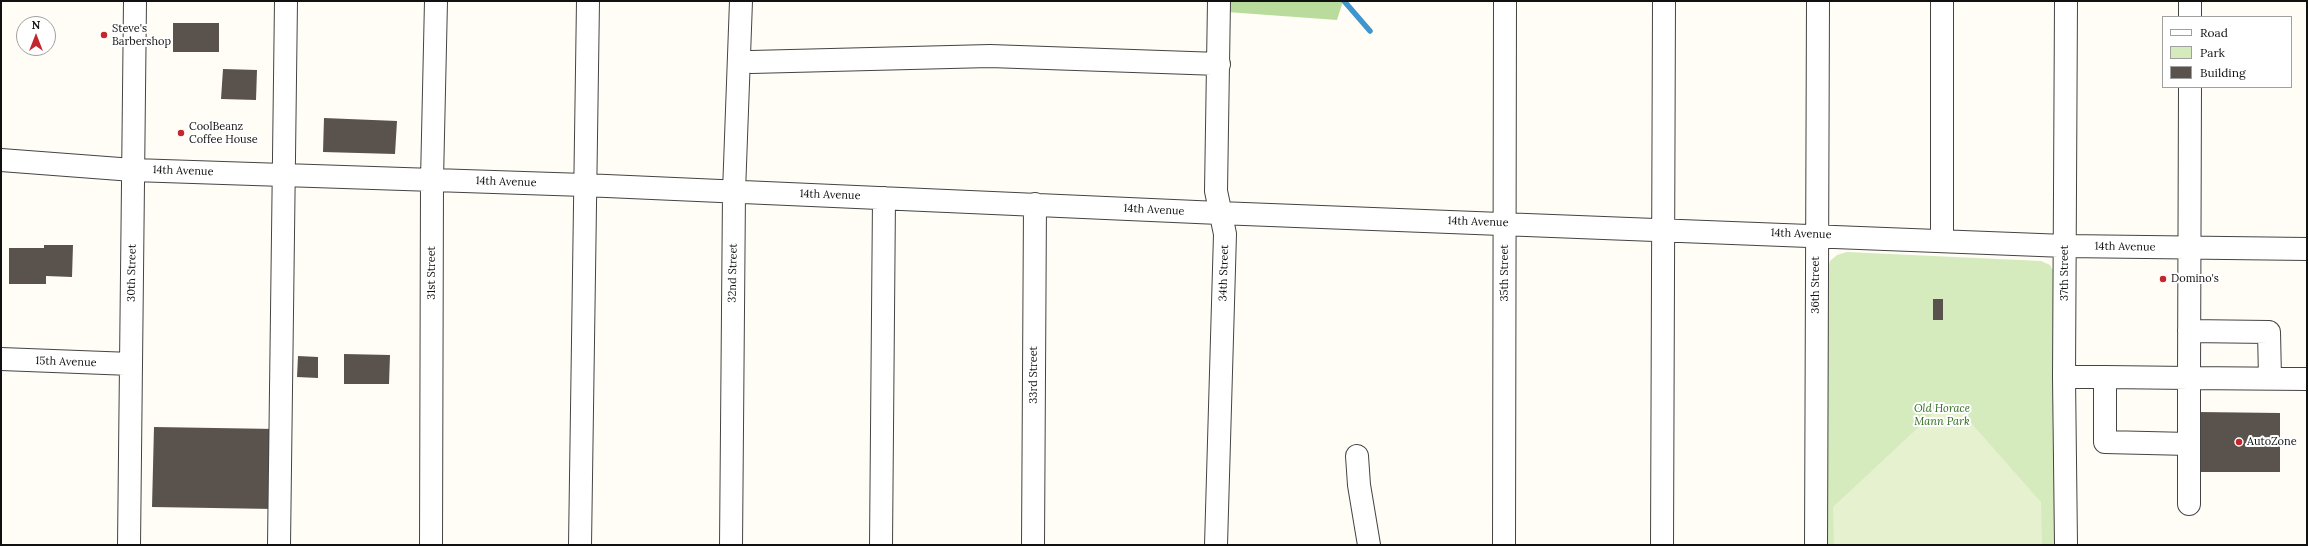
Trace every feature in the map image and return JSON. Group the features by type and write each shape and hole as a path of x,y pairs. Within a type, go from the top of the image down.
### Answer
{"street":[{"name":"30th Street","path":"129,545 135,1"},
{"path":"279,545 286,1"},
{"name":"31st Street","path":"431,545 432,180 436,1"},
{"path":"580,545 584,185 588,1"},
{"name":"32nd Street","path":"730,545 734,192 741,1"},
{"name":"34th Street","path":"1216,545 1225,234 1219,213 1216,191 1219,1"},
{"name":"35th Street","path":"1504,545 1505,1"},
{"path":"1662,545 1664,1"},
{"name":"36th Street","path":"1816,545 1818,1"},
{"path":"1942,1 1942,240"},
{"name":"37th Street","path":"2066,1 2064,377 2066,545"},
{"path":"2190,1 2190,16"},
{"path":"751,62 990,56 1219,64"},
{"path":"2189,504 2190,88"},
{"name":"14th Avenue","path":"1,160 132,170 584,185 1219,213 1816,234 2065,246 2307,249"},
{"path":"881,545 884,198"},
{"name":"33rd Street","path":"1034,545 1035,204"},
{"path":"2189,331 2269,332 2270,378"},
{"name":"15th Avenue","path":"1,359 131,364"},
{"path":"2064,377 2307,379"},
{"path":"2105,377 2105,442 2189,444"},
{"path":"1357,456 1359,485 1369,545"}],"green space":[{"path":"1227,1 1343,1 1337,20 1227,12"},
{"name":"Old Horace Mann Park","path":"1847,252 2041,261 2050,265 2054,272 2056,286 2055,545 1827,545 1828,269 1830,261 1837,255"},
{"path":"1940,407 1957,407 2041,502 2042,545 1834,545 1833,507"}],"building":[{"path":"173,23 219,23 219,52 173,52"},
{"path":"223,69 257,70 256,100 221,99"},
{"path":"324,118 397,121 395,154 323,152"},
{"path":"44,245 73,245 72,277 46,276 46,284 9,284 9,248 44,248"},
{"path":"1933,299 1943,299 1943,320 1933,320"},
{"path":"344,354 390,355 389,384 344,384"},
{"path":"298,356 318,357 318,378 297,377"},
{"name":"AutoZone","path":"2198,412 2280,413 2280,472 2198,472"},
{"path":"154,427 276,429 274,509 152,507"}],"waterway":[{"path":"1344,1 1370,31"}],"place":[{"name":"Steve's Barbershop","path":"104,35"},
{"name":"CoolBeanz Coffee House","path":"181,133"},
{"name":"Domino's","path":"2163,279"},
{"name":"AutoZone","path":"2239,442"}]}
